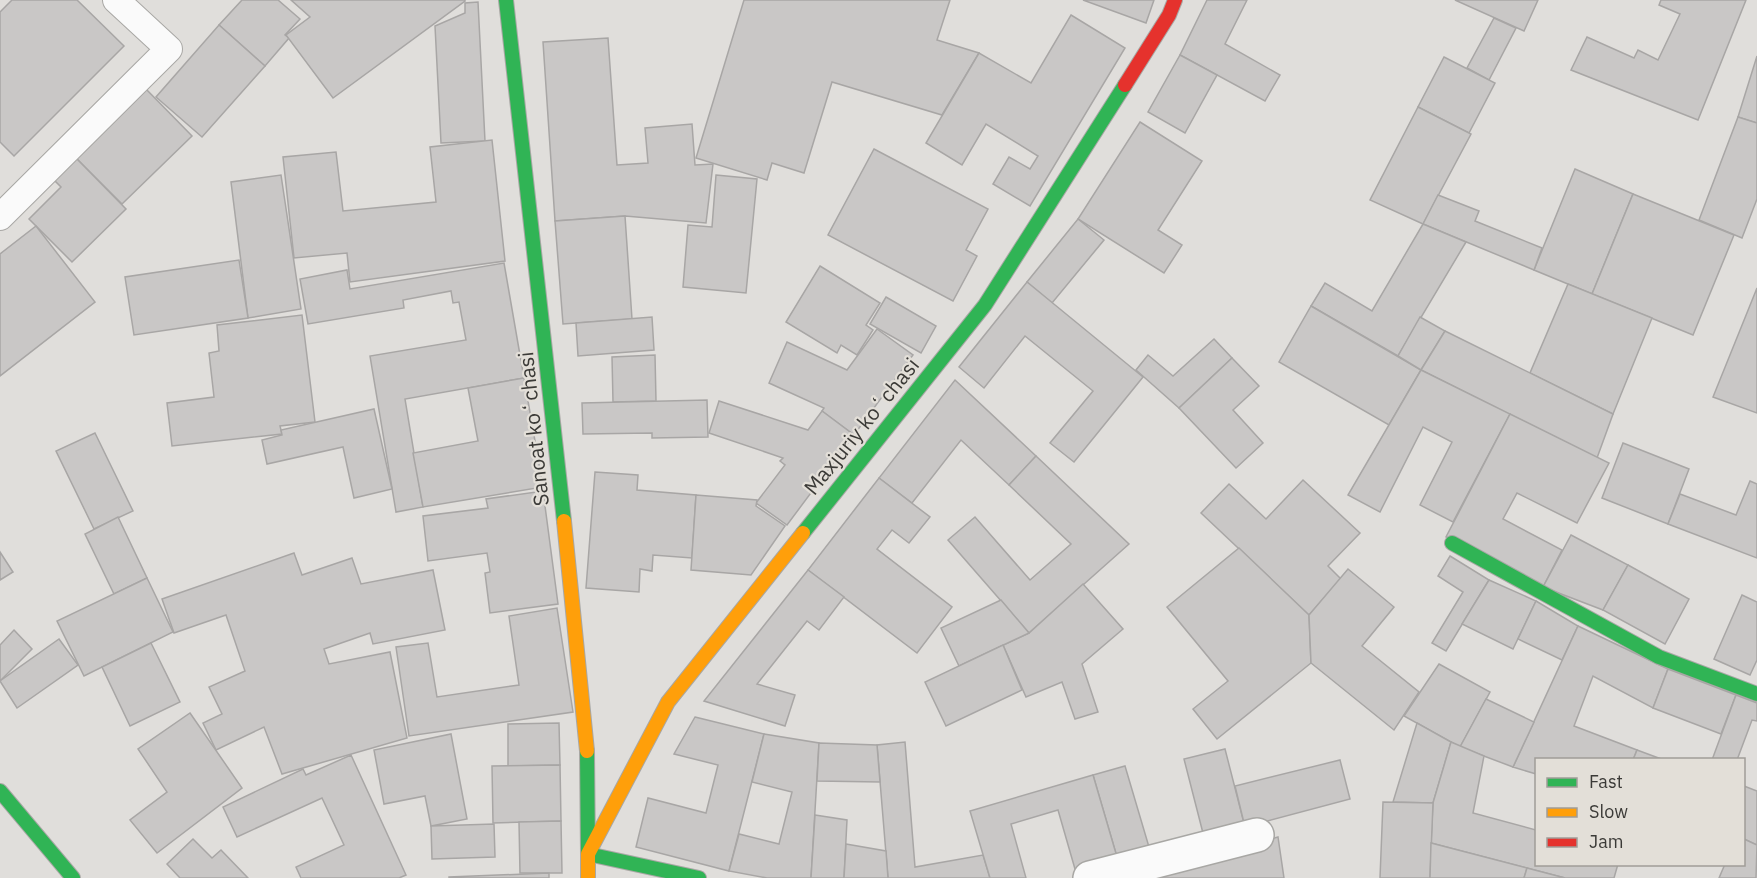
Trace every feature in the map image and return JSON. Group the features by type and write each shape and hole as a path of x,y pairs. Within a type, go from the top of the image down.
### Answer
{"street":[{"name":"Sanoat koʻchasi","path":"506,0 587,731 588,854"},
{"name":"Maxjuriy koʻchasi","path":"588,878 588,854 668,702 985,305 1169,15 1175,0"},
{"path":"1452,543 1659,657 1757,694"},
{"path":"0,791 73,878"},
{"path":"1090,878 1257,835"},
{"path":"588,854 699,878"}],"lane":[{"path":"0,217 169,49 116,0"}],"building":[{"path":"12,0 77,0 124,46 14,156 0,142 0,12"},
{"path":"242,0 278,0 300,19 285,35 289,38 265,66 219,25"},
{"path":"291,0 465,1 333,98 286,35 310,17"},
{"path":"744,0 950,0 937,40 979,53 942,115 832,82 804,173 772,163 767,180 696,158"},
{"path":"1083,0 1154,0 1146,23"},
{"path":"1207,0 1247,0 1225,44 1280,75 1265,101 1180,55"},
{"path":"1455,0 1538,0 1524,31"},
{"path":"1661,0 1746,0 1698,120 1571,70 1587,37 1634,58 1638,50 1658,60 1680,14 1659,5"},
{"path":"478,2 485,141 441,143 435,26 465,13 465,3"},
{"path":"1071,15 1125,48 1030,206 993,184 1009,157 1030,169 1038,156 986,124 962,165 926,143 979,53 1031,83"},
{"path":"1494,18 1516,28 1489,80 1467,68"},
{"path":"219,25 265,66 202,137 156,97"},
{"path":"608,38 617,165 648,163 645,128 692,124 695,165 713,164 706,223 625,216 555,221 543,42"},
{"path":"1180,55 1217,75 1185,133 1148,112"},
{"path":"1757,56 1757,123 1738,117"},
{"path":"1444,57 1495,83 1469,133 1418,107"},
{"path":"145,88 192,136 122,204 75,157"},
{"path":"1418,107 1471,134 1423,224 1370,200"},
{"path":"1738,117 1757,123 1757,199 1742,238 1699,220"},
{"path":"1140,122 1202,161 1158,230 1182,245 1164,273 1078,219"},
{"path":"492,140 505,261 350,282 347,253 294,258 283,157 336,152 343,211 436,202 430,147"},
{"path":"874,149 988,209 966,250 977,256 953,301 828,235"},
{"path":"75,157 126,209 72,262 29,219 61,187 53,179"},
{"path":"1575,169 1633,194 1592,294 1534,270"},
{"path":"281,175 301,309 248,318 231,182"},
{"path":"716,175 757,179 746,293 683,287 688,225 712,227"},
{"path":"1633,194 1734,235 1693,335 1592,294"},
{"path":"1438,195 1479,211 1475,221 1542,248 1534,270 1423,224"},
{"path":"625,216 632,319 563,324 555,221"},
{"path":"1078,219 1104,240 1052,303 1027,282"},
{"path":"1423,224 1466,242 1398,356 1311,306 1325,283 1372,311"},
{"path":"36,226 95,302 0,376 0,254"},
{"path":"239,260 248,318 134,335 125,277"},
{"path":"504,263 524,378 405,399 423,507 396,512 370,356 466,340 459,302 453,303 451,291 403,300 404,308 308,324 300,279 347,270 350,289"},
{"path":"820,266 880,303 866,325 873,330 857,355 841,345 837,353 786,322"},
{"path":"1027,282 1143,377 1074,462 1050,443 1093,391 1025,336 984,388 959,367"},
{"path":"1568,284 1652,318 1613,414 1530,373"},
{"path":"1757,288 1757,413 1713,397"},
{"path":"886,297 936,326 921,353 870,324"},
{"path":"1311,306 1421,370 1389,425 1279,362"},
{"path":"302,315 315,422 280,426 282,434 172,446 167,403 214,397 209,353 219,351 217,325"},
{"path":"652,317 654,350 578,356 576,323"},
{"path":"1420,317 1445,331 1421,370 1398,356"},
{"path":"877,329 913,355 854,435 822,411 824,408 769,383 787,342 847,370"},
{"path":"1445,331 1613,414 1597,458 1421,370"},
{"path":"1214,339 1232,358 1179,408 1136,370 1148,355 1173,376"},
{"path":"655,355 656,401 613,402 612,357"},
{"path":"1232,358 1259,386 1233,410 1263,443 1236,468 1179,408"},
{"path":"1421,370 1510,414 1453,522 1420,505 1452,442 1423,427 1380,512 1348,495"},
{"path":"524,378 543,487 423,507 413,453 478,441 468,388"},
{"path":"955,380 1036,456 1009,485 961,440 912,503 879,478"},
{"path":"707,400 708,437 652,438 652,433 583,434 582,403"},
{"path":"719,401 808,430 822,411 854,435 787,525 756,503 785,465 780,461 783,458 709,433"},
{"path":"374,409 392,489 354,498 343,447 267,464 262,440 282,435 281,430"},
{"path":"1510,414 1609,463 1577,523 1517,493 1503,519 1562,550 1543,587 1446,537"},
{"path":"95,433 133,511 94,529 56,451"},
{"path":"1623,443 1689,469 1668,524 1602,498"},
{"path":"1036,456 1129,544 1029,633 948,540 975,517 1030,580 1071,544 1009,485"},
{"path":"595,472 638,475 637,490 696,495 692,558 653,555 652,571 640,569 639,592 586,588"},
{"path":"879,478 930,517 909,543 892,530 877,549 952,607 917,653 808,570"},
{"path":"1303,480 1360,533 1328,566 1341,579 1309,615 1201,513 1229,484 1266,519"},
{"path":"1750,481 1757,484 1757,558 1668,524 1680,494 1736,515"},
{"path":"543,491 558,604 490,613 485,573 490,572 487,553 428,561 423,516 488,508 486,499"},
{"path":"696,495 757,500 756,506 785,526 751,575 691,570"},
{"path":"118,517 147,578 114,594 85,534"},
{"path":"1571,535 1628,565 1603,610 1543,587"},
{"path":"1239,548 1309,615 1311,663 1217,739 1193,709 1228,681 1167,607"},
{"path":"0,552 13,572 0,580"},
{"path":"294,553 302,575 352,558 361,584 433,570 445,630 373,644 370,633 324,649 329,664 390,652 407,738 282,774 264,727 216,750 203,723 222,714 209,687 245,671 226,615 174,633 162,599"},
{"path":"1450,556 1489,580 1446,651 1432,643 1463,592 1438,576"},
{"path":"1628,565 1689,599 1665,644 1603,610"},
{"path":"1348,569 1394,607 1362,646 1419,692 1394,730 1311,663 1309,615"},
{"path":"808,570 844,597 819,630 807,621 757,684 795,695 785,726 704,701"},
{"path":"147,578 173,632 84,676 57,621"},
{"path":"1489,580 1536,601 1513,649 1462,624"},
{"path":"1083,584 1123,629 1082,664 1098,712 1075,719 1062,682 1026,697 1003,645 1029,633"},
{"path":"1742,595 1757,602 1757,660 1750,675 1714,659"},
{"path":"1001,600 1029,633 959,666 941,628"},
{"path":"1536,601 1578,626 1562,660 1518,639"},
{"path":"557,608 573,712 409,736 396,647 428,643 437,697 519,685 509,616"},
{"path":"1578,626 1668,669 1653,708 1593,676 1574,726 1637,750 1634,758 1535,758 1535,774 1513,767"},
{"path":"14,630 32,649 0,681 0,645"},
{"path":"59,639 78,665 17,708 0,681"},
{"path":"151,643 180,702 130,726 102,667"},
{"path":"1003,645 1022,690 946,726 925,682"},
{"path":"1439,664 1490,692 1460,747 1404,716"},
{"path":"1668,669 1736,695 1721,734 1653,708"},
{"path":"1736,695 1757,703 1757,721 1752,720 1738,758 1713,758"},
{"path":"1486,699 1534,722 1513,767 1460,747"},
{"path":"190,713 242,788 157,853 130,820 167,792 138,749"},
{"path":"695,717 764,734 729,871 636,847 648,798 706,813 718,765 674,754"},
{"path":"559,723 560,765 508,766 508,724"},
{"path":"1417,723 1451,742 1433,803 1393,802"},
{"path":"451,734 467,819 431,826 425,796 384,804 374,750"},
{"path":"764,734 819,743 811,878 767,878 729,871 739,834 779,844 792,792 752,782"},
{"path":"905,742 915,867 983,855 990,878 888,878 877,745"},
{"path":"1451,742 1484,756 1473,813 1535,830 1535,866 1617,866 1614,878 1565,878 1431,843 1433,803"},
{"path":"819,743 877,745 880,782 817,781"},
{"path":"1225,749 1245,827 1204,837 1184,759"},
{"path":"1637,750 1659,758 1634,758"},
{"path":"351,755 406,875 399,878 301,878 296,867 344,845 322,798 237,837 223,807 303,769 306,775"},
{"path":"1340,760 1350,799 1245,827 1235,786"},
{"path":"560,765 561,821 493,823 492,766"},
{"path":"1125,766 1149,847 1117,857 1093,775"},
{"path":"1093,775 1117,857 1075,869 1058,810 1011,824 1026,878 990,878 970,811"},
{"path":"1745,786 1757,791 1757,845 1745,839"},
{"path":"1383,802 1433,803 1430,878 1380,878"},
{"path":"815,815 847,820 844,878 811,878"},
{"path":"561,821 562,873 520,873 519,822"},
{"path":"494,824 495,857 432,859 431,826"},
{"path":"1278,837 1284,878 1140,878 1139,875"},
{"path":"193,839 212,858 221,850 248,878 180,878 167,864"},
{"path":"1745,839 1757,845 1756,878 1719,878 1724,866 1745,866"},
{"path":"1431,843 1527,868 1524,878 1430,878"},
{"path":"846,844 886,851 888,878 844,878"},
{"path":"1527,868 1565,878 1524,878"},
{"path":"549,873 549,878 449,878 449,877"}],"traffic: fast":[{"path":"506,0 564,521"},
{"path":"803,533 985,305 1125,85"},
{"path":"1452,543 1659,657 1757,694"},
{"path":"587,751 588,854 699,878"},
{"path":"0,791 73,878"}],"traffic: slow":[{"path":"564,521 587,751"},
{"path":"588,878 588,854 668,702 803,533"}],"traffic: jam":[{"path":"1125,85 1169,15 1175,0"}]}
